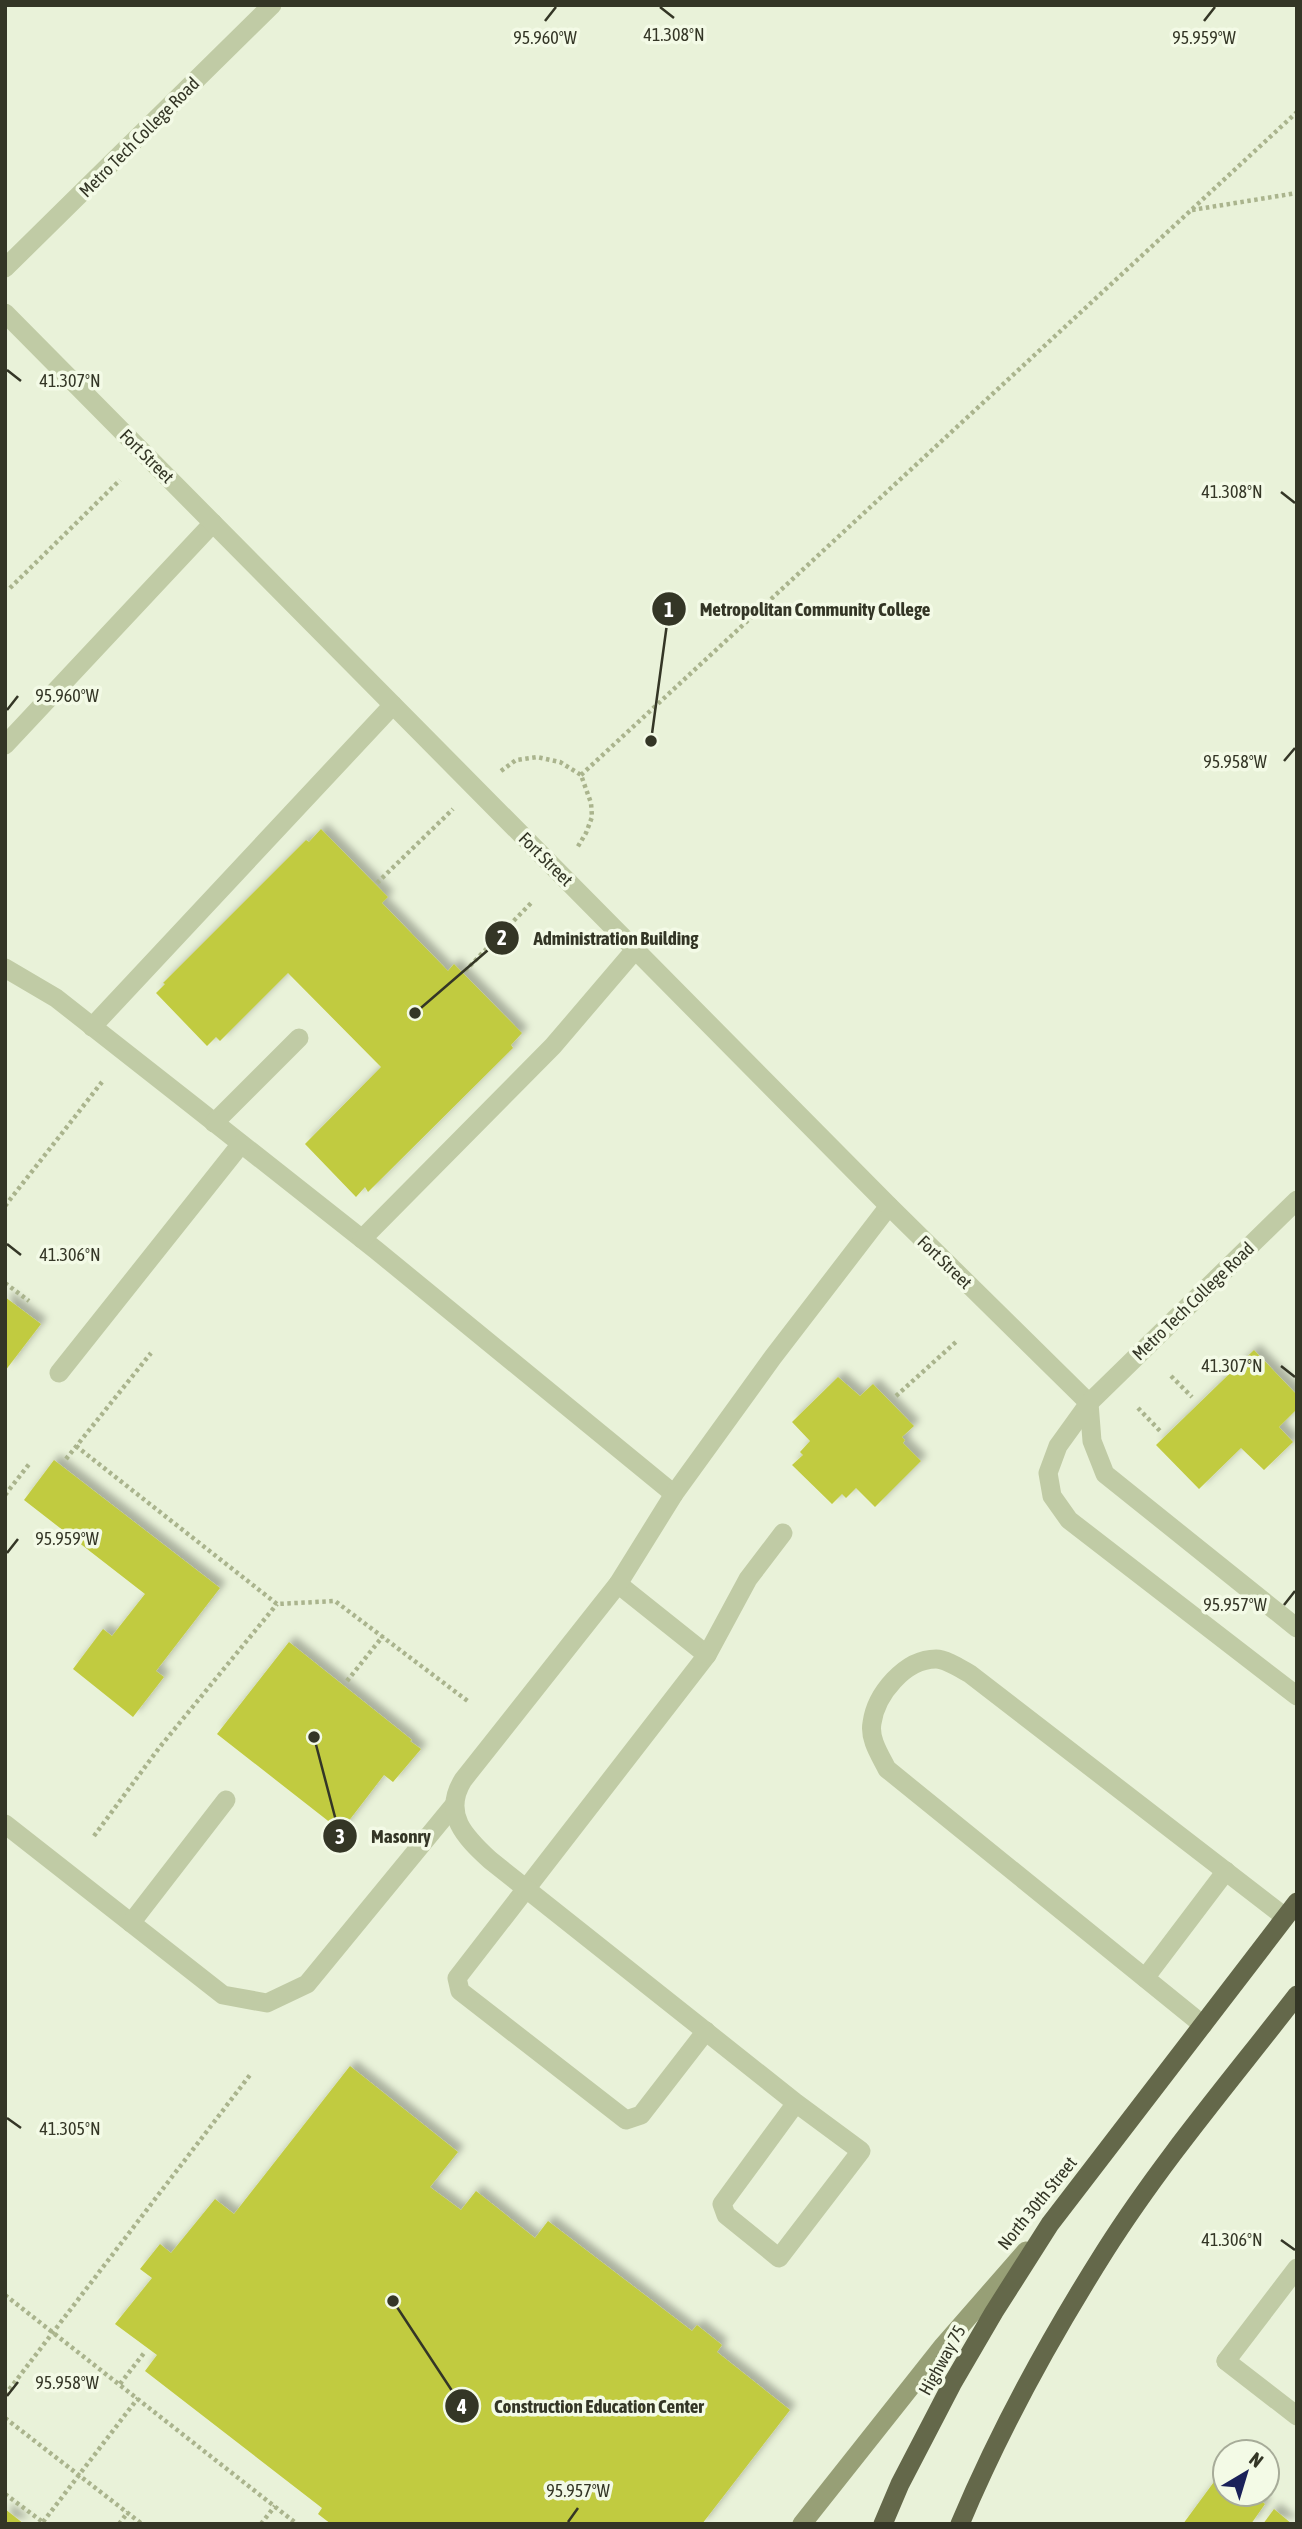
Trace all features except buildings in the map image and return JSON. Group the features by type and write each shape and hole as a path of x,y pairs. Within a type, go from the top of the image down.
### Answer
{"highway":[{"name":"North 30th Street","path":"1050,2224 1291,1910"},
{"path":"960,2524 982,2471 1050,2343 1106,2249 1183,2142 1297,1995"},
{"name":"Highway 75","path":"883,2524 900,2484 952,2384 1050,2224"}],"main road":[{"name":"North 30th Street","path":"802,2524 943,2346 1050,2224"}],"street":[{"name":"Metro Tech College Road","path":"5,268 272,5"},
{"name":"Fort Street","path":"5,313 889,1206 1089,1403"},
{"path":"5,745 213,523"},
{"path":"92,1027 393,705"},
{"path":"362,1239 553,1046 635,950"},
{"path":"5,968 56,998 241,1143 674,1494"},
{"path":"215,1123 299,1038"},
{"path":"59,1373 241,1143"},
{"name":"Metro Tech College Road","path":"1089,1403 1297,1200"},
{"path":"796,2103 722,2204 726,2216 779,2258 861,2151 796,2103 489,1860 461,1829 454,1805 456,1793 463,1780 618,1584 674,1494 773,1357 889,1206"},
{"path":"1089,1403 1092,1441 1105,1474 1297,1628"},
{"path":"1089,1403 1058,1446 1048,1473 1052,1496 1069,1520 1297,1696"},
{"path":"706,2031 641,2115 626,2120 460,1991 457,1978 707,1656 748,1579 783,1533"},
{"path":"618,1584 707,1656"},
{"path":"1203,2025 887,1769 874,1743 871,1724 879,1702 899,1674 915,1662 939,1658 970,1674 1226,1871 1291,1910"},
{"path":"131,1923 226,1800"},
{"path":"5,1824 223,1995 267,2003 307,1984 454,1805"},
{"path":"1145,1978 1226,1871"},
{"path":"1297,2268 1226,2361 1297,2416"}],"path":[{"path":"581,775 1297,112"},
{"path":"1191,210 1297,193"},
{"path":"10,588 120,480"},
{"path":"377,883 383,877"},
{"path":"465,971 533,902"},
{"path":"5,1206 102,1082"},
{"path":"5,1283 29,1301"},
{"path":"896,1396 957,1340"},
{"path":"66,1459 151,1353"},
{"path":"1171,1376 1192,1397"},
{"path":"1138,1408 1162,1433"},
{"path":"76,1446 277,1604 335,1601 469,1702"},
{"path":"5,1494 30,1464"},
{"path":"94,1836 159,1748 277,1604"},
{"path":"347,1681 383,1636"},
{"path":"5,2395 250,2076"},
{"path":"5,2295 297,2524"},
{"path":"120,2384 145,2354"},
{"path":"5,2494 44,2523 138,2399"},
{"path":"5,2418 142,2524"},
{"path":"261,2524 275,2506"},
{"path":"119,2524 128,2512"}],"place":[{"name":"Metropolitan Community College","path":"651,741"},
{"name":"Administration Building","path":"415,1013"},
{"name":"Masonry","path":"314,1737"},
{"name":"Construction Education Center","path":"393,2301"}]}
